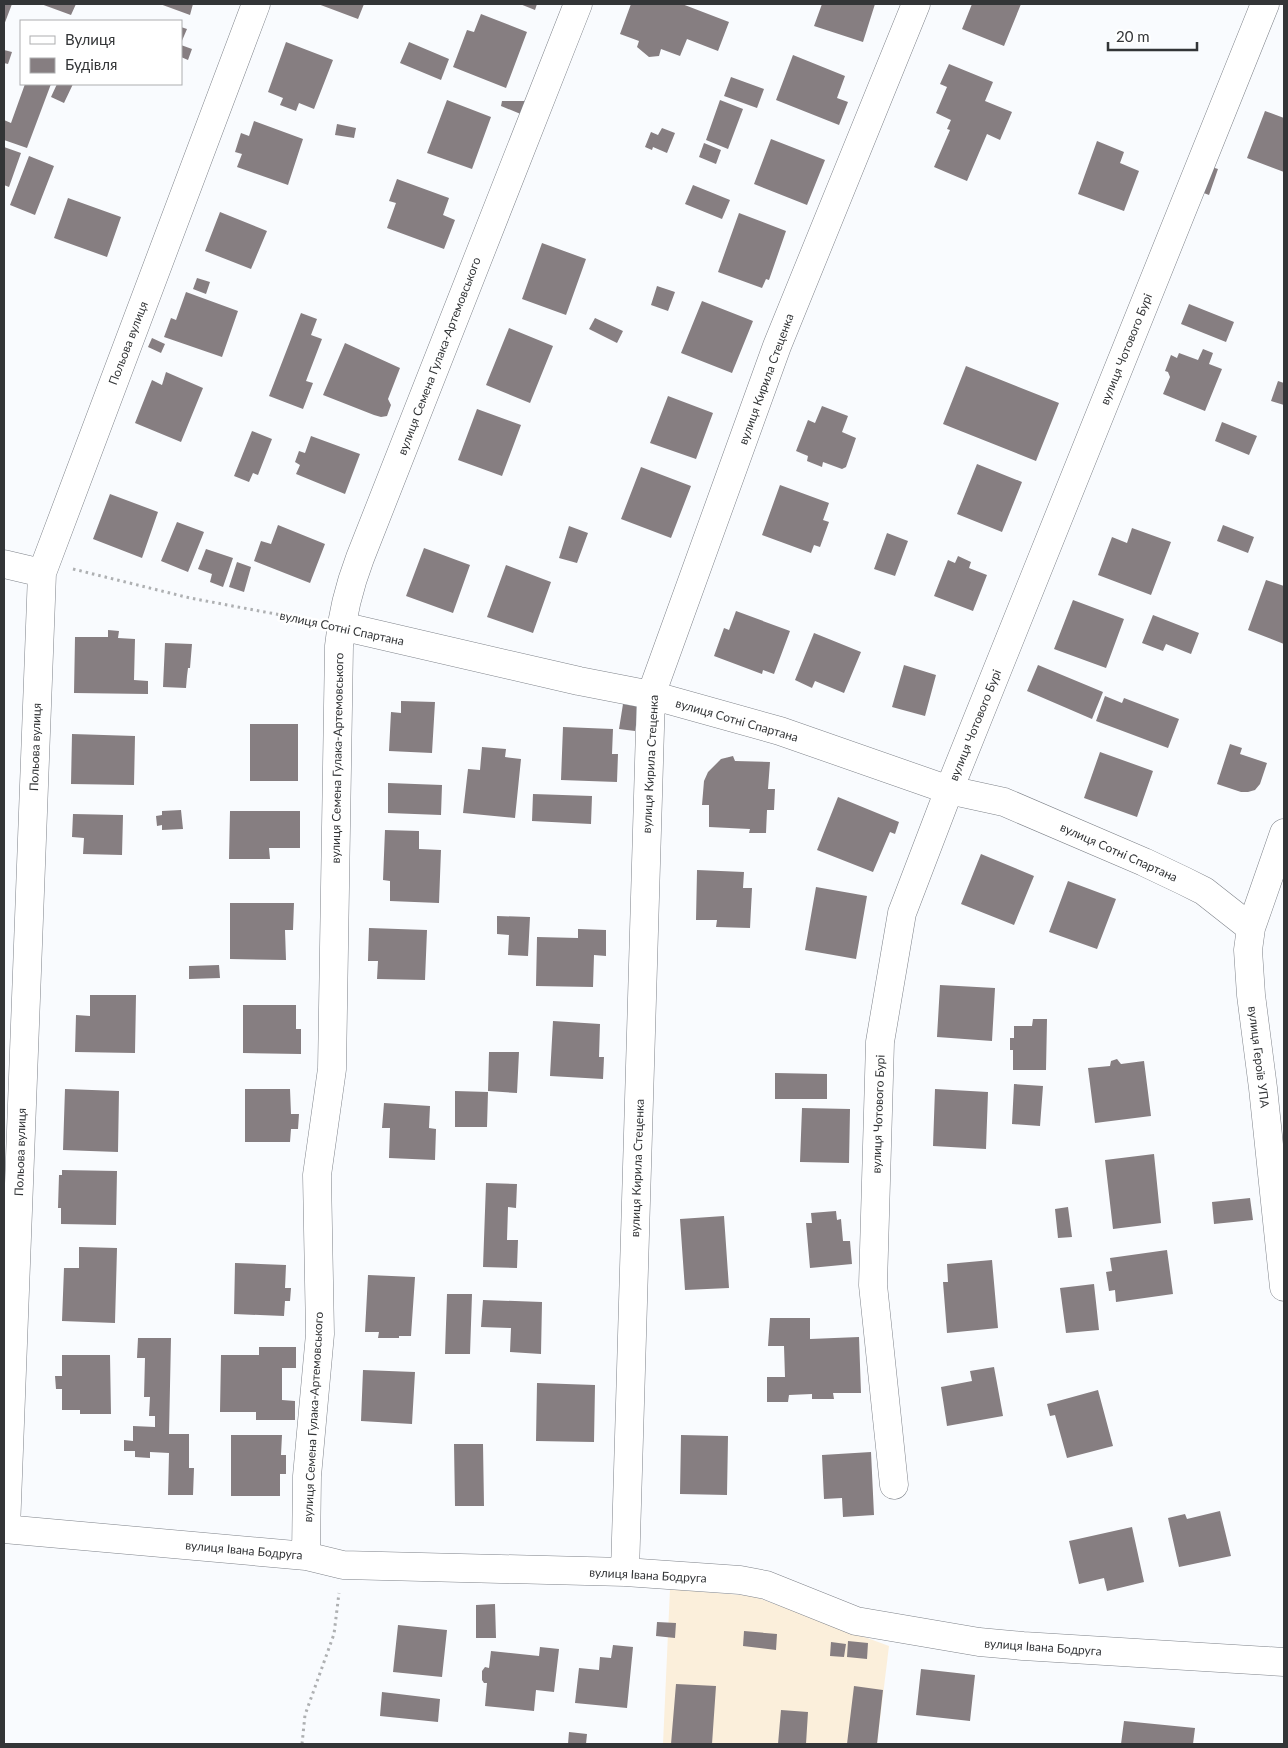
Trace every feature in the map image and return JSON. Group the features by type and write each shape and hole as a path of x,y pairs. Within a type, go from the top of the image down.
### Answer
{"street":[{"name":"Польова вулиця","path":"5,1529 44,567 256,4"},
{"name":"вулиця Семена Гулака-Артемовського","path":"306,1556 308,1476 320,1334 317,1175 332,1069 339,646 341,626 348,591 360,558 578,4"},
{"name":"вулиця Кирила Стеценка","path":"624,1572 651,695 777,346 916,4"},
{"name":"вулиця Чотового Бурі","path":"894,1485 874,1285 880,1042 902,913 949,790 1265,4"},
{"path":"4,564 44,567"},
{"name":"вулиця Сотні Спартана","path":"341,626 569,679 651,695 780,731 949,790 1004,802 1144,862 1204,892 1251,928"},
{"name":"вулиця Героїв УПА","path":"1284,833 1251,928 1248,950 1248,971 1278,1163 1284,1287"},
{"name":"вулиця Івана Бодруга","path":"5,1529 306,1556 342,1565 624,1572 740,1580 758,1583 856,1621 979,1642 1284,1662"}],"path":[{"name":"вулиця Сотні Спартана","path":"44,567 190,598 341,626"},
{"path":"302,1744 305,1715 334,1634 342,1565"}],"shaded area":[{"path":"670,1589 753,1596 889,1646 877,1744 663,1744"}],"building":[{"path":"4,4 12,4 4,25"},
{"path":"41,4 76,4 71,15"},
{"path":"160,4 193,4 190,15"},
{"path":"318,4 364,4 358,19"},
{"path":"520,4 537,4 535,10"},
{"path":"631,4 682,4 729,22 718,51 687,39 680,56 661,49 659,56 649,57 637,47 639,41 620,34"},
{"path":"822,4 875,4 863,42 814,26"},
{"path":"972,4 1021,4 1004,46 962,29"},
{"path":"481,14 527,32 506,88 453,67 467,30 474,32"},
{"path":"182,27 187,29 182,41"},
{"path":"286,42 333,60 314,109 299,103 296,111 280,105 283,98 268,92"},
{"path":"409,42 449,59 441,80 400,63"},
{"path":"182,45 192,49 188,60 182,57"},
{"path":"4,50 12,52 8,64 4,63"},
{"path":"793,55 845,76 837,98 848,102 839,125 776,100"},
{"path":"949,64 993,82 985,101 1012,112 1000,140 987,134 967,181 934,167 950,130 947,129 951,120 936,113 947,87 940,84"},
{"path":"731,77 764,89 757,108 724,96"},
{"path":"25,85 51,85 27,148 4,140 4,120 11,123"},
{"path":"57,85 73,85 64,103 51,97"},
{"path":"447,100 491,117 472,169 427,153"},
{"path":"720,100 743,109 728,149 706,140"},
{"path":"502,101 528,101 523,115 501,106"},
{"path":"1265,111 1284,118 1284,172 1247,158"},
{"path":"254,121 303,139 288,185 237,167 242,154 235,152 241,133 249,136"},
{"path":"337,124 356,128 354,138 335,135"},
{"path":"662,128 675,133 667,153 653,147 652,150 645,147 651,132 658,135"},
{"path":"771,139 825,160 807,205 754,184"},
{"path":"1097,141 1124,152 1120,163 1139,171 1124,211 1078,194"},
{"path":"704,143 721,150 716,164 699,157"},
{"path":"4,147 21,153 9,187 4,185"},
{"path":"29,156 54,166 35,215 10,205"},
{"path":"1205,165 1218,169 1209,195 1196,190"},
{"path":"397,179 449,198 443,215 455,220 444,249 387,228 396,203 389,201"},
{"path":"693,185 730,200 722,219 685,204"},
{"path":"68,198 121,217 107,257 54,238"},
{"path":"220,212 267,231 251,269 205,251"},
{"path":"739,213 786,231 769,280 766,279 762,288 718,272"},
{"path":"542,243 586,259 566,315 522,299"},
{"path":"197,278 210,282 206,294 193,289"},
{"path":"657,286 675,292 668,311 651,305"},
{"path":"186,292 238,311 222,357 164,337 171,318 176,320"},
{"path":"702,301 753,321 732,373 681,353"},
{"path":"1189,304 1234,322 1226,342 1181,324"},
{"path":"301,313 317,319 311,335 322,339 306,381 313,383 303,409 269,396"},
{"path":"595,318 623,331 617,343 589,329"},
{"path":"509,328 553,346 530,403 486,385"},
{"path":"152,338 165,344 161,353 148,347"},
{"path":"345,343 400,368 388,399 391,405 387,416 374,415 323,395"},
{"path":"1203,349 1213,353 1209,364 1222,369 1205,411 1163,394 1170,377 1168,372 1165,371 1171,355 1177,358 1179,353 1198,360"},
{"path":"966,366 1059,403 1036,461 943,424"},
{"path":"166,372 203,388 181,442 135,423 152,380 162,385"},
{"path":"1278,381 1284,383 1284,405 1271,401"},
{"path":"668,396 713,413 696,459 650,443"},
{"path":"822,406 848,416 842,432 856,438 846,467 842,469 823,462 822,467 807,461 808,456 796,451 808,420 815,423"},
{"path":"477,409 521,425 502,476 458,460"},
{"path":"1222,422 1257,436 1249,455 1215,441"},
{"path":"252,431 272,439 258,475 253,473 249,482 234,476"},
{"path":"311,436 360,454 345,494 296,474 300,465 295,462 299,451 305,453"},
{"path":"977,464 1022,482 1002,532 957,514"},
{"path":"641,467 691,486 671,538 621,519"},
{"path":"780,485 829,503 823,520 829,522 820,547 814,545 811,553 762,535"},
{"path":"110,494 158,512 142,558 93,539"},
{"path":"177,522 204,532 188,572 161,561"},
{"path":"278,525 325,544 310,583 254,561 261,541 271,544"},
{"path":"1223,525 1254,537 1248,553 1217,541"},
{"path":"569,526 588,533 577,563 559,558"},
{"path":"1132,528 1171,542 1151,595 1098,575 1112,537 1127,543"},
{"path":"887,533 908,541 895,576 874,569"},
{"path":"424,548 470,565 453,613 406,596"},
{"path":"206,549 233,558 223,587 210,582 212,574 198,569"},
{"path":"958,556 971,562 969,568 987,575 973,611 934,596 948,560 955,563"},
{"path":"237,562 251,567 244,592 229,587"},
{"path":"506,565 551,582 533,633 487,617"},
{"path":"1266,580 1284,586 1284,644 1248,630"},
{"path":"1073,600 1124,619 1106,668 1054,649"},
{"path":"736,611 790,631 774,674 763,670 762,674 714,656 724,628 729,630"},
{"path":"1153,615 1199,633 1191,654 1166,644 1163,651 1142,643"},
{"path":"108,630 119,631 118,638 135,639 134,680 148,681 148,694 74,693 75,637 108,637"},
{"path":"814,633 861,652 844,693 815,681 812,688 795,680"},
{"path":"165,643 192,644 186,688 163,687"},
{"path":"904,665 936,675 925,716 892,707"},
{"path":"1038,665 1103,692 1092,719 1027,691"},
{"path":"1105,696 1122,703 1124,698 1179,719 1168,748 1096,721"},
{"path":"401,701 435,702 432,753 389,751 391,712 401,713"},
{"path":"623,704 639,707 635,731 619,729"},
{"path":"250,724 298,724 298,781 250,781"},
{"path":"563,727 613,729 612,754 618,754 617,782 561,780"},
{"path":"72,734 135,736 134,785 71,784"},
{"path":"1230,744 1242,748 1240,754 1267,763 1260,784 1255,790 1241,792 1217,784"},
{"path":"482,747 506,749 505,757 521,759 515,818 463,813 468,769 480,770"},
{"path":"1100,752 1153,771 1137,817 1084,798"},
{"path":"733,756 735,761 770,762 768,789 775,789 774,810 767,810 766,833 749,833 750,829 709,827 709,805 702,805 704,781 708,772 721,759"},
{"path":"388,783 442,785 441,815 388,813"},
{"path":"533,794 592,796 591,824 532,821"},
{"path":"838,797 899,822 895,834 890,832 873,872 817,850"},
{"path":"181,810 183,829 162,830 162,825 157,826 156,816 162,815 162,811"},
{"path":"230,811 300,811 300,848 269,848 270,859 229,859"},
{"path":"73,814 123,815 122,855 83,854 84,838 72,837"},
{"path":"385,830 419,831 419,849 441,850 439,903 390,901 390,881 383,880"},
{"path":"981,854 1034,876 1014,925 961,904"},
{"path":"697,870 744,872 743,888 752,888 750,928 716,927 717,920 696,920"},
{"path":"1068,881 1116,899 1097,949 1049,932"},
{"path":"816,887 867,896 856,959 805,950"},
{"path":"230,903 294,903 293,930 285,930 286,960 230,959"},
{"path":"497,916 530,917 528,956 508,955 509,935 497,934"},
{"path":"369,928 427,930 425,980 377,979 378,961 368,961"},
{"path":"578,929 606,930 606,956 594,955 593,987 536,986 537,937 578,938"},
{"path":"219,965 220,978 189,979 189,966"},
{"path":"940,985 995,988 992,1041 937,1037"},
{"path":"90,995 136,995 135,1053 75,1052 76,1015 90,1016"},
{"path":"243,1005 296,1005 296,1029 301,1029 301,1054 243,1053"},
{"path":"1033,1019 1047,1019 1046,1070 1013,1070 1013,1050 1010,1050 1010,1038 1014,1038 1014,1026 1032,1026"},
{"path":"553,1021 600,1024 599,1057 604,1057 603,1079 550,1076"},
{"path":"489,1052 519,1052 517,1093 488,1091"},
{"path":"1117,1059 1121,1064 1144,1061 1151,1116 1095,1123 1088,1068 1110,1066 1111,1061"},
{"path":"775,1073 827,1074 827,1099 775,1099"},
{"path":"1014,1084 1043,1086 1040,1126 1012,1124"},
{"path":"65,1089 119,1091 118,1152 63,1150"},
{"path":"245,1089 290,1089 291,1114 299,1114 298,1129 291,1129 290,1142 245,1142"},
{"path":"935,1089 988,1092 986,1149 933,1146"},
{"path":"455,1091 488,1092 487,1127 455,1127"},
{"path":"384,1103 430,1106 429,1128 436,1129 435,1160 389,1158 390,1128 382,1128"},
{"path":"802,1108 850,1109 849,1163 800,1162"},
{"path":"1154,1154 1161,1223 1113,1229 1105,1160"},
{"path":"62,1170 117,1171 116,1225 61,1224 61,1208 58,1208 59,1175 62,1175"},
{"path":"486,1183 517,1184 516,1208 508,1207 507,1240 518,1240 517,1268 483,1267"},
{"path":"1250,1198 1253,1220 1214,1224 1212,1202"},
{"path":"1068,1207 1072,1237 1058,1238 1055,1209"},
{"path":"836,1211 837,1220 841,1219 843,1241 850,1241 852,1264 810,1268 806,1223 812,1223 811,1213"},
{"path":"724,1216 729,1288 685,1290 680,1219"},
{"path":"79,1247 117,1248 115,1323 62,1321 64,1268 79,1268"},
{"path":"1167,1250 1173,1294 1116,1302 1115,1290 1109,1291 1106,1272 1112,1271 1110,1258"},
{"path":"992,1260 998,1328 947,1333 943,1282 948,1282 947,1264"},
{"path":"235,1263 286,1265 285,1288 291,1288 290,1301 285,1301 284,1316 234,1314"},
{"path":"368,1275 415,1277 411,1336 378,1338 379,1332 365,1332"},
{"path":"1094,1284 1099,1330 1066,1333 1060,1288"},
{"path":"447,1294 472,1294 470,1354 445,1354"},
{"path":"483,1300 542,1302 541,1354 510,1352 511,1328 481,1327"},
{"path":"770,1318 810,1318 810,1339 859,1337 861,1393 833,1393 834,1399 812,1399 812,1394 789,1395 788,1402 767,1402 767,1377 785,1377 784,1346 768,1346"},
{"path":"138,1338 171,1338 169,1434 189,1434 189,1468 194,1468 193,1495 168,1495 169,1453 150,1452 150,1458 135,1457 135,1451 124,1451 124,1440 133,1441 133,1426 155,1427 155,1416 149,1416 150,1397 144,1397 145,1358 137,1358"},
{"path":"259,1347 296,1347 296,1368 282,1368 282,1400 295,1401 295,1420 256,1420 256,1412 220,1412 221,1355 259,1355"},
{"path":"62,1355 110,1355 111,1414 80,1414 80,1410 62,1410 62,1389 56,1389 55,1376 62,1376"},
{"path":"994,1367 1003,1416 947,1426 941,1387 972,1381 970,1371"},
{"path":"363,1370 415,1372 412,1424 361,1421"},
{"path":"537,1383 595,1385 594,1442 536,1441"},
{"path":"1098,1390 1113,1446 1067,1458 1055,1415 1050,1416 1047,1404"},
{"path":"231,1435 282,1435 281,1455 286,1455 286,1474 280,1474 280,1496 231,1496"},
{"path":"681,1435 728,1436 727,1495 680,1494"},
{"path":"454,1444 483,1444 484,1506 455,1506"},
{"path":"871,1452 874,1515 843,1517 842,1498 824,1499 822,1455"},
{"path":"1220,1511 1231,1556 1179,1567 1168,1518 1185,1514 1187,1519"},
{"path":"1132,1527 1144,1582 1107,1591 1104,1578 1079,1584 1069,1541"},
{"path":"495,1604 496,1638 476,1638 476,1605"},
{"path":"657,1622 676,1623 675,1638 656,1636"},
{"path":"398,1625 447,1630 442,1677 393,1672"},
{"path":"744,1631 777,1634 776,1650 743,1646"},
{"path":"848,1641 868,1643 867,1659 847,1657"},
{"path":"831,1642 846,1644 844,1657 830,1656"},
{"path":"613,1645 633,1647 627,1708 575,1703 579,1668 599,1670 600,1657 611,1658"},
{"path":"540,1647 559,1649 554,1692 536,1690 534,1711 485,1706 487,1683 484,1683 482,1680 482,1671 485,1667 489,1668 491,1651 539,1656"},
{"path":"921,1669 975,1675 970,1721 916,1715"},
{"path":"676,1684 716,1686 712,1744 671,1744"},
{"path":"854,1686 883,1690 877,1744 847,1744"},
{"path":"382,1692 440,1699 438,1722 380,1716"},
{"path":"781,1710 808,1712 806,1744 778,1744"},
{"path":"1124,1721 1195,1728 1193,1744 1121,1744"},
{"path":"569,1732 587,1734 586,1744 568,1744"}]}
